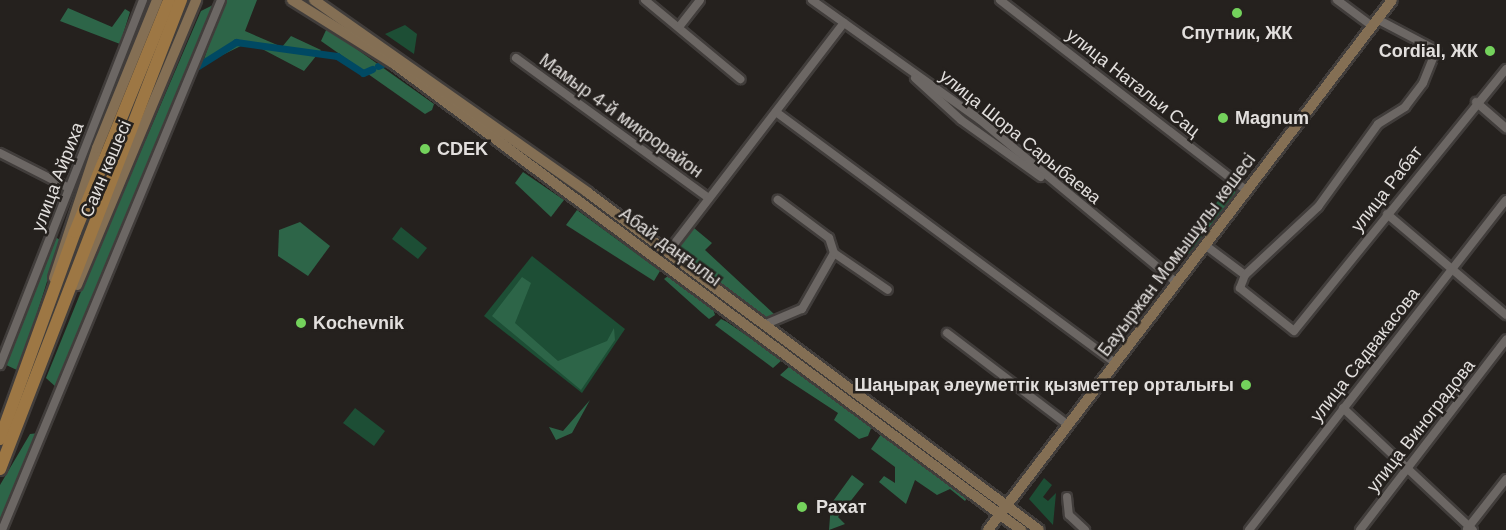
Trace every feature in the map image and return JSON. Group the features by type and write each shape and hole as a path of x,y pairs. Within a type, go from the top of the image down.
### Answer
{"main road":[{"name":"Саин көшесі","path":"48,304 92,146 157,0"},
{"name":"Саин көшесі","path":"1,433 48,304 169,0"},
{"name":"Саин көшесі","path":"48,352 181,0"},
{"name":"Саин көшесі","path":"0,469 196,0"},
{"path":"191,12 202,0"},
{"name":"Абай даңғылы","path":"292,0 393,63 1004,509 1039,530"},
{"name":"Абай даңғылы","path":"314,0 388,48 766,324 1004,509 1021,530"},
{"name":"Бауыржан Момышұлы көшесі","path":"988,530 1392,0"}],"street":[{"name":"улица Айриха","path":"0,365 69,188 92,146 143,0"},
{"path":"2,530 221,0"},
{"path":"645,0 740,79"},
{"path":"680,27 700,0"},
{"name":"улица Шора Сарыбаева","path":"812,0 915,78 980,120 1045,179 1177,283"},
{"name":"улица Натальи Сац","path":"1000,0 1246,190"},
{"path":"1205,245 1245,275 1318,207 1378,124 1412,100 1437,53 1424,39 1374,23 1337,0"},
{"path":"668,252 844,23"},
{"name":"Мамыр 4-й микрорайон","path":"516,58 709,198"},
{"name":"улица Рабат","path":"1245,275 1240,288 1294,331 1476,102 1506,69"},
{"path":"1476,102 1506,128"},
{"path":"776,112 1115,363"},
{"path":"0,153 69,188"},
{"path":"778,200 829,238 834,253 888,290"},
{"name":"улица Садвакасова","path":"1249,530 1506,200"},
{"path":"1387,214 1506,315"},
{"path":"766,324 802,309 834,253"},
{"path":"947,333 1068,425"},
{"name":"улица Виноградова","path":"1360,530 1506,340"},
{"path":"1342,408 1409,467 1469,529 1506,479"},
{"path":"1067,497 1069,515 1085,530"}],"green space":[{"path":"224,0 257,0 245,31 282,47 291,36 321,50 304,71 249,42 202,65"},
{"path":"215,4 57,388 46,378 93,262 201,11"},
{"path":"68,8 112,27 125,9 130,12 120,44 60,21"},
{"path":"405,25 417,34 414,54 385,34"},
{"path":"327,28 434,104 432,110 425,114 321,41"},
{"path":"523,172 564,200 551,217 515,183"},
{"path":"1231,184 1236,192 1189,254 1180,250"},
{"path":"577,210 660,271 654,281 566,225"},
{"path":"300,222 330,246 308,276 278,256 279,230"},
{"path":"401,227 427,248 418,259 392,239"},
{"path":"694,228 712,243 705,250 774,314 764,320 685,262 676,248"},
{"path":"54,236 60,240 19,371 4,364"},
{"path":"532,256 625,329 582,393 484,316"},
{"path":"668,276 713,309 715,315 709,319 664,279"},
{"path":"522,277 531,283 515,323 558,361 607,341 614,328 615,340 581,390 492,316"},
{"path":"721,319 782,360 773,368 715,325"},
{"path":"790,366 872,426 868,436 859,439 834,420 838,413 780,375"},
{"path":"590,400 572,433 556,440 549,427 563,431"},
{"path":"355,408 385,431 374,446 343,423"},
{"path":"39,433 0,523 0,485 30,434"},
{"path":"882,433 968,497 965,501 950,489 937,495 915,480 906,504 879,482 884,476 895,483 895,467 871,449"},
{"path":"852,475 864,484 838,517 845,524 829,530 831,504"},
{"path":"1044,478 1052,485 1043,497 1048,501 1056,493 1053,525 1029,499"}],"waterway":[{"path":"198,66 236,42 337,56 363,73 372,69"},
{"path":"378,66 383,64"}],"place":[{"name":"Спутник, ЖК","path":"1237,13"},
{"name":"Cordial, ЖК","path":"1490,51"},
{"name":"Magnum","path":"1223,118"},
{"name":"CDEK","path":"425,149"},
{"name":"Kochevnik","path":"301,323"},
{"name":"Шаңырақ әлеуметтік қызметтер орталығы","path":"1246,385"},
{"name":"Рахат","path":"802,507"}]}
